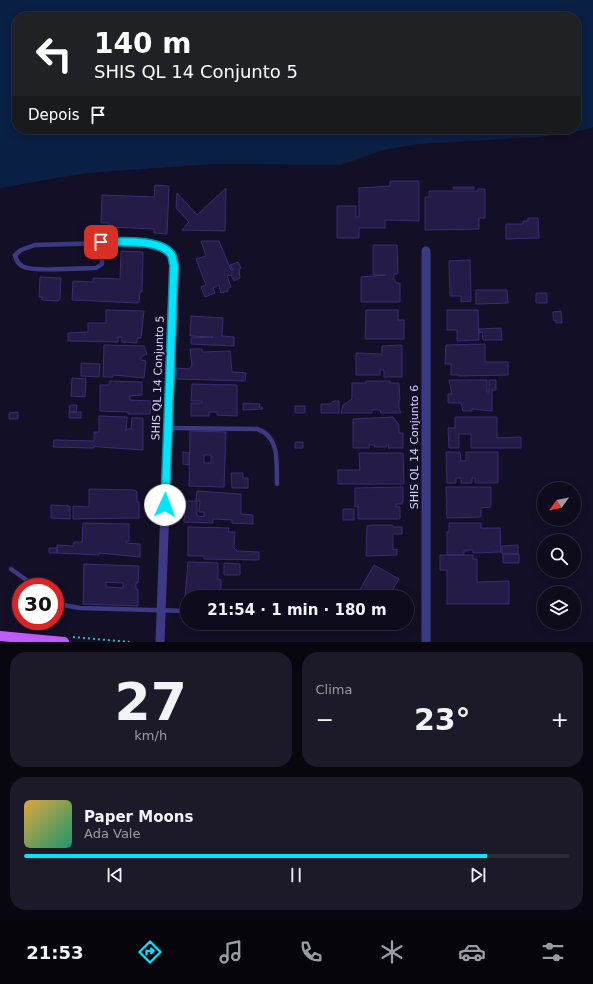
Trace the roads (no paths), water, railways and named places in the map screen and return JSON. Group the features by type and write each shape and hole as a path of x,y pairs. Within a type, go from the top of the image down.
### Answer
{"main road":[{"path":"0,636 64,642"}],"street":[{"name":"SHIS QL 14 Conjunto 6","path":"426,251 426,642"},
{"name":"SHIS QL 14 Conjunto 5","path":"160,642 174,265"}],"lane":[{"name":"SHIS QL 14 Conjunto 5","path":"101,242 102,264 96,268 36,269 24,267 17,262 15,255 21,250 35,245 101,242 141,242 165,249 172,256 174,265"},
{"path":"168,428 257,429 264,431 271,437 275,448 277,484"},
{"path":"11,569 24,578"},
{"path":"64,605 80,608 180,611"}],"water":[{"path":"0,0 593,0 593,127 581,131 581,12 12,12 12,134 559,134 539,137 419,144 383,150 341,165 214,164 86,173 0,188"}]}
